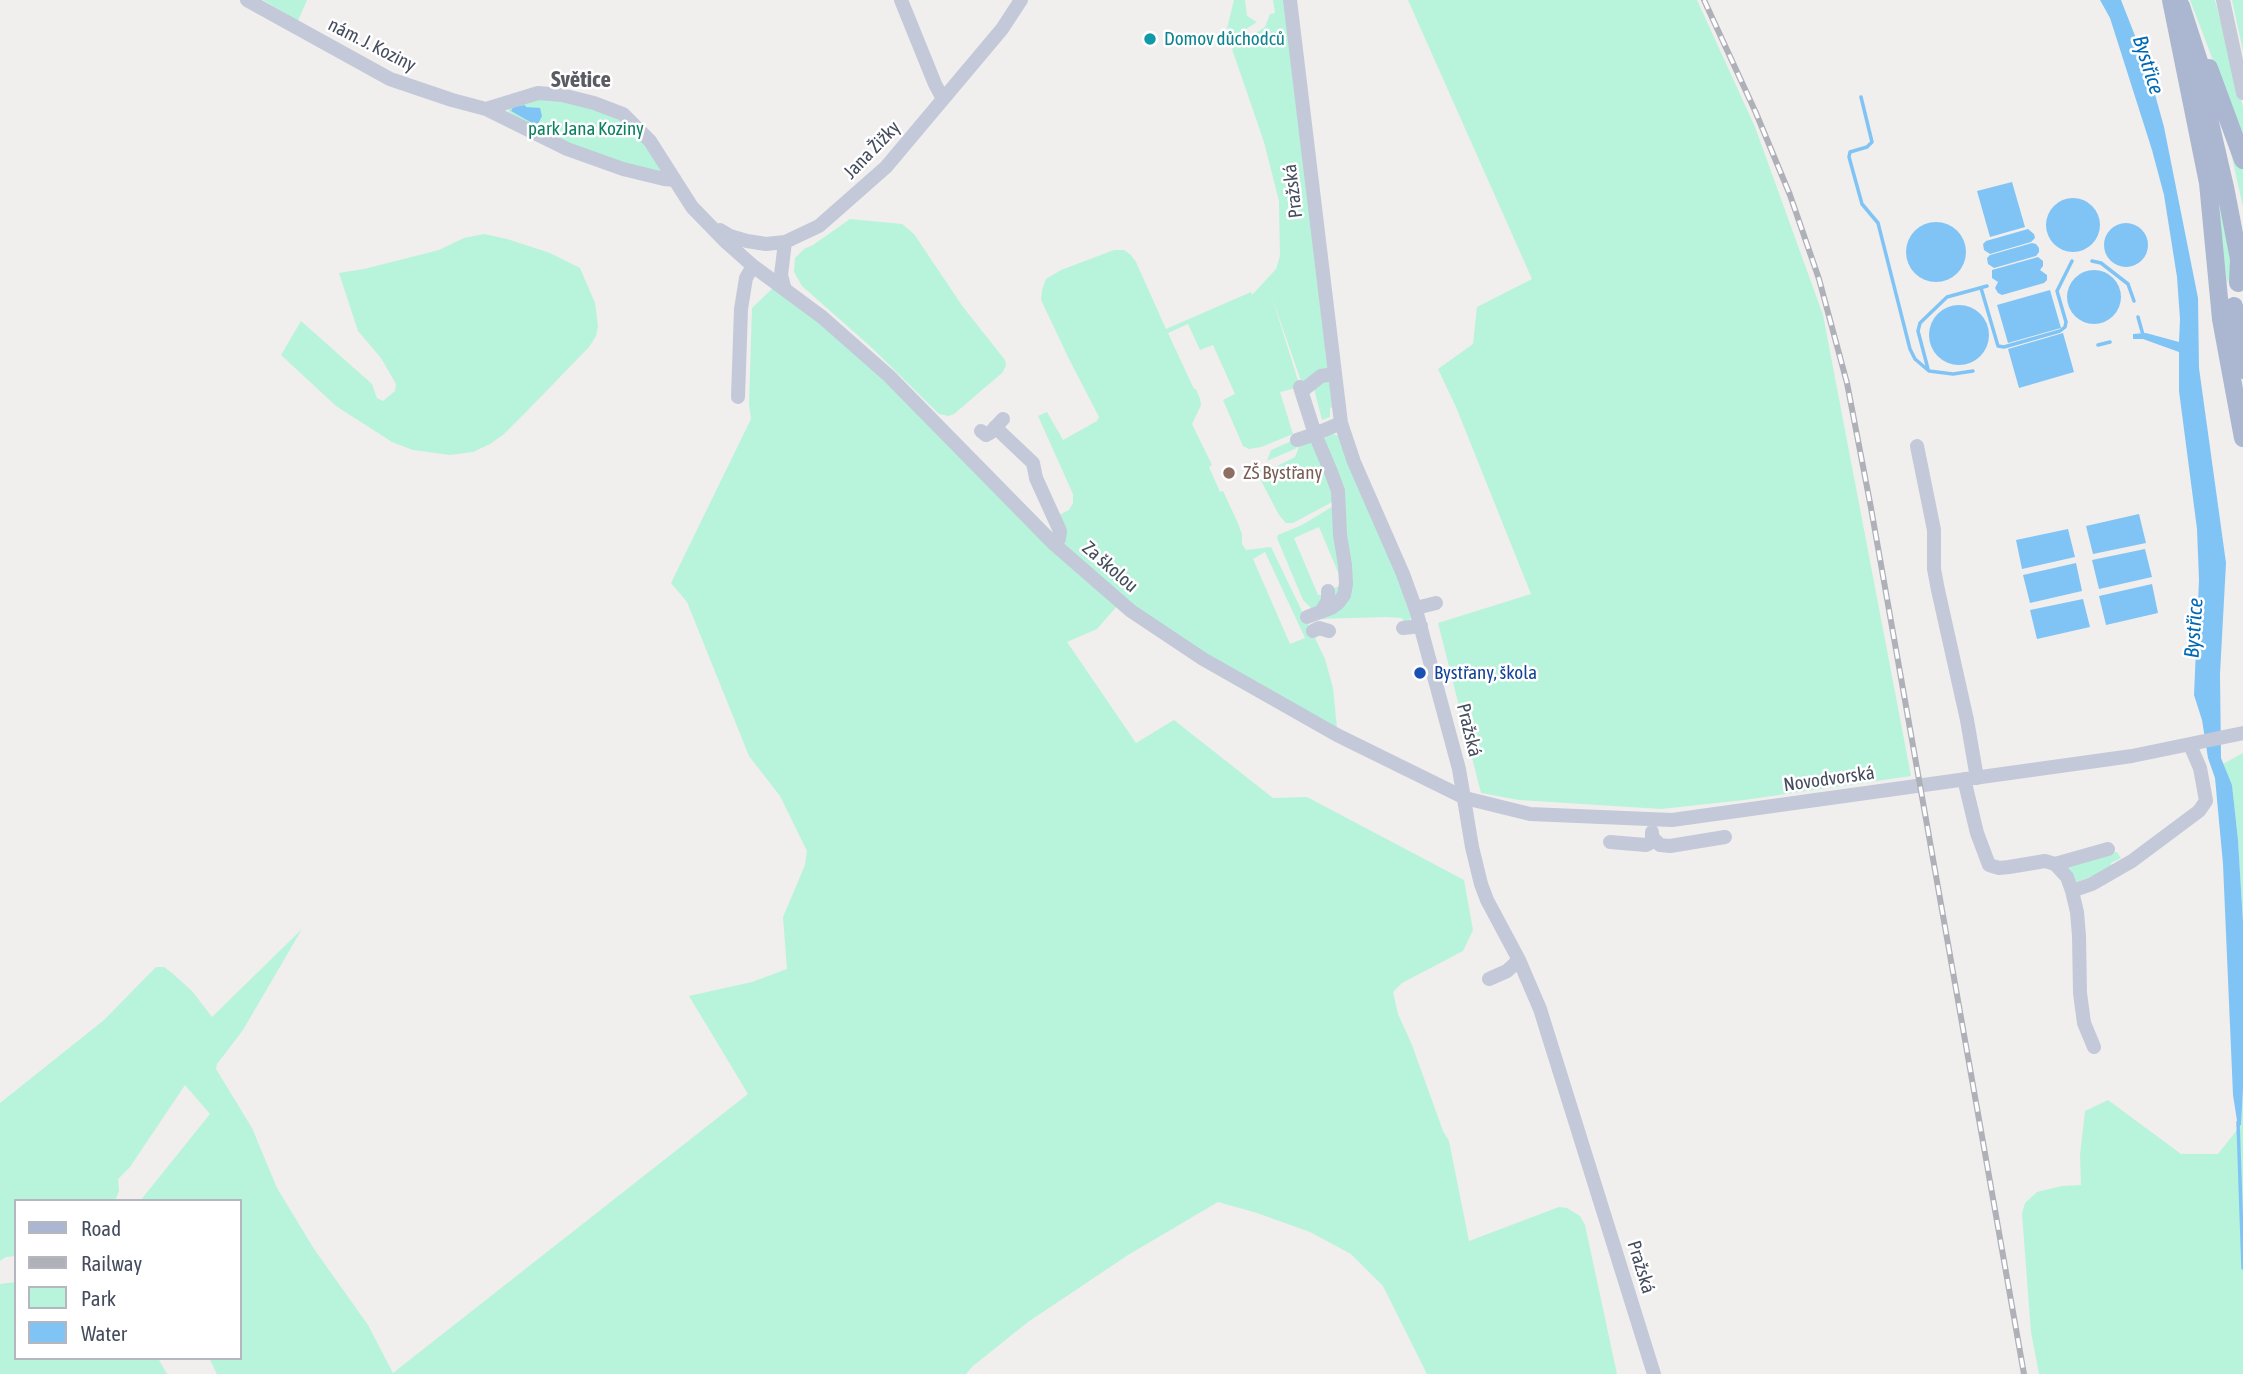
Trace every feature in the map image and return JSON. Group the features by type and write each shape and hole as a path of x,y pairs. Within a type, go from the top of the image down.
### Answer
{"main road":[{"path":"2177,1 2201,48 2243,160"},
{"path":"2177,1 2216,114 2243,225"},
{"path":"2177,1 2218,153 2239,259 2241,281 2232,296 2241,314 2243,370"},
{"path":"2177,1 2208,183 2221,319 2243,438"}],"street":[{"name":"nám. J. Koziny","path":"247,0 390,79 485,109 567,149 623,169 675,180"},
{"path":"901,0 943,99"},
{"name":"Jana Žižky","path":"707,222 730,236 766,244 785,242 819,226 886,167 1002,29 1021,0"},
{"name":"Pražská","path":"1290,0 1341,423 1354,462 1416,608 1449,727 1465,798 1472,847 1484,892 1519,960 1540,1009 1654,1374"},
{"path":"2223,0 2243,93"},
{"path":"485,109 538,93 562,95 608,107 623,114 634,122 650,141 692,207 707,222"},
{"name":"Za školou","path":"707,222 753,266 822,317 889,376 1054,544 1131,611 1203,659 1337,735 1465,798"},
{"path":"785,242 780,275 785,290"},
{"path":"738,397 741,309 746,278 753,266"},
{"path":"1314,620 1338,603 1346,584 1338,491 1315,434 1301,389 1316,378 1334,373"},
{"path":"1297,440 1341,423"},
{"path":"993,426 1033,463 1036,478 1059,531 1059,539 1054,544"},
{"path":"1917,446 1934,530 1934,569 1967,720 1970,779 1978,833 1989,865 1999,868 2045,860 2055,864 2067,877 2077,912 2084,1023 2094,1046"},
{"path":"1314,620 1328,600 1328,591"},
{"path":"1416,608 1436,603"},
{"path":"1314,620 1319,628 1329,631"},
{"path":"1403,628 1421,626"},
{"name":"Novodvorská","path":"1465,798 1530,814 1672,820 1970,779 2237,735"},
{"path":"2072,891 2092,884 2132,861 2199,811 2206,801 2194,744"},
{"path":"1610,842 1650,844 1653,838 1651,820"},
{"path":"1653,838 1660,845 1670,846 1725,836"},
{"path":"2055,864 2108,849"},
{"path":"1489,979 1507,971 1519,960"}],"green space":[{"path":"263,0 307,0 298,21"},
{"path":"1234,0 1245,0 1247,16 1257,22 1229,40 1226,33"},
{"path":"1273,0 1285,0 1334,407 1330,408 1330,417 1322,420 1312,381 1302,384 1272,297 1300,387 1280,392 1293,434 1261,447 1249,449 1243,446 1223,400 1235,394 1213,345 1200,350 1188,324 1168,333 1200,399 1201,405 1192,424 1212,465 1209,467 1220,492 1223,491 1237,521 1242,534 1242,544 1246,550 1271,547 1325,659 1333,688 1337,728 1203,659 1054,544 1059,515 1069,510 1073,503 1073,494 1038,416 1047,412 1063,440 1097,421 1099,417 1041,300 1046,279 1061,270 1114,250 1124,250 1136,262 1166,329 1251,292 1252,295 1276,269 1280,256 1279,201 1264,142 1232,49 1265,27 1270,14 1275,13","holes":["1265,552 1305,638 1290,644 1253,559"]},
{"path":"1408,0 1697,0 1755,127 1823,315 1911,776 1661,809 1519,800 1481,793 1438,623 1531,594 1456,407 1438,369 1473,344 1477,307 1532,279"},
{"path":"2190,0 2215,0 2243,107 2243,139"},
{"path":"2232,0 2243,0 2243,51"},
{"name":"park Jana Koziny","path":"544,98 583,106 629,125 666,168 659,172 628,166 567,144 524,123 509,112 508,108"},
{"path":"2237,152 2243,170 2243,207 2231,153"},
{"path":"2213,167 2233,273 2227,283"},
{"path":"850,219 902,224 914,234 963,307 1005,360 1006,366 1002,373 954,414 939,414 871,347 802,286 794,272 795,258 804,249"},
{"path":"484,234 550,253 580,268 595,303 598,326 596,336 589,347 504,434 490,444 473,452 450,455 413,450 392,442 336,406 281,355 301,321 372,384 377,398 383,401 395,391 396,384 381,358 358,331 339,273 439,250 464,238"},
{"path":"775,286 885,378 1117,606 1097,629 1067,642 1136,743 1174,720 1273,798 1307,797 1464,880 1473,930 1463,951 1402,983 1393,992 1398,1014 1449,1141 1469,1241 1559,1207 1567,1208 1580,1216 1585,1225 1617,1374 1427,1374 1383,1286 1351,1254 1310,1232 1218,1202 1128,1255 1028,1322 966,1374 217,1374 210,1360 242,1360 242,1199 142,1199 210,1114 185,1085 130,1167 118,1179 119,1191 116,1199 14,1199 14,1256 0,1261 0,1103 104,1020 156,967 164,967 172,973 192,991 212,1017 302,929 243,1030 216,1069 252,1128 277,1188 314,1249 368,1325 393,1373 748,1094 689,996 752,982 787,969 783,917 805,865 807,851 780,796 749,756 687,602 671,583 751,419 749,404 752,308"},
{"path":"1332,434 1339,436 1397,576 1411,617 1409,621 1386,617 1317,619 1349,585 1323,441"},
{"path":"1294,440 1297,448 1267,461 1271,450"},
{"path":"1314,442 1334,501 1293,523 1286,523 1256,471 1273,468 1295,457 1300,444"},
{"path":"1335,505 1345,580 1338,598 1334,602 1331,603 1332,594 1328,591 1343,584 1319,527 1294,538 1318,595 1322,595 1320,606 1312,609 1303,600 1277,538 1278,535 1302,525"},
{"path":"2243,753 2243,922 2232,785 2223,764"},
{"path":"2117,852 2121,858 2111,863 2111,870 2076,882 2070,876 2066,864"},
{"path":"2243,1089 2243,1374 2039,1374 2031,1332 2022,1214 2025,1203 2037,1192 2081,1185 2080,1155 2085,1111 2108,1100 2181,1154 2218,1154 2241,1125"},
{"path":"14,1282 14,1360 159,1360 167,1374 0,1374 0,1284"}],"water":[{"path":"2100,0 2121,0 2148,69 2164,127 2198,298 2199,368 2226,563 2220,674 2221,758 2232,785 2243,922 2243,1089 2241,1125 2238,1127 2233,1095 2223,864 2215,778 2194,695 2199,580 2197,529 2179,391 2179,352 2143,339 2133,339 2133,334 2146,333 2179,342 2177,277 2164,195 2152,150 2110,18"},
{"path":"525,105 540,108 542,116 538,124 511,111 513,107"},
{"path":"2012,182 2025,227 1990,237 1977,191"},
{"path":"2073,198 2092,206 2100,225 2092,244 2073,252 2054,244 2046,225 2054,206"},
{"path":"1936,222 1957,231 1966,252 1957,273 1936,282 1915,273 1906,252 1915,231"},
{"path":"2126,223 2142,229 2148,245 2142,261 2126,267 2110,261 2104,245 2110,229"},
{"path":"2028,229 2035,238 2031,242 1990,254 1984,250 1983,244 1986,241"},
{"path":"2032,243 2039,248 2036,256 1994,268 1988,264 1987,258 1990,255"},
{"path":"2038,257 2043,261 2040,270 2047,275 2044,283 2002,295 1998,293 1995,288 1998,282 1992,278 1992,270"},
{"path":"2094,270 2113,278 2121,297 2113,316 2094,324 2075,316 2067,297 2075,278"},
{"path":"2050,290 2061,328 2008,343 1997,305"},
{"path":"1959,305 1980,314 1989,335 1980,356 1959,365 1938,356 1929,335 1938,314"},
{"path":"2063,333 2074,372 2019,388 2008,349"},
{"path":"2139,514 2146,543 2093,554 2086,526"},
{"path":"2068,529 2075,557 2022,569 2016,540"},
{"path":"2145,549 2152,577 2099,589 2092,560"},
{"path":"2076,563 2082,591 2030,603 2023,575"},
{"path":"2152,584 2158,613 2106,625 2099,596"},
{"path":"2083,599 2090,627 2037,639 2030,610"}],"waterway":[{"path":"1861,97 1872,142 1867,147 1850,152 1849,157 1862,204 1878,223 1910,349 1915,359 1929,371 1953,374 1973,371"},
{"path":"1981,288 1998,346 2004,347 2060,331 2066,322 2057,291 2072,261"},
{"path":"2092,261 2101,263 2128,284 2134,301"},
{"path":"1928,369 1918,331 1920,323 1947,297 1987,286"},
{"path":"2138,317 2143,335"},
{"path":"2098,345 2110,342"},
{"name":"Bystřice","path":"2238,1122 2243,1268"}],"railway":[{"path":"1704,0 1790,195 1819,279 1847,383 2024,1374"}],"place":[{"name":"Domov důchodců","path":"1150,39"},
{"name":"ZŠ Bystřany","path":"1229,473"},
{"name":"Bystřany, škola","path":"1420,673"}],"district":[{"name":"Světice","path":"581,80"}]}
